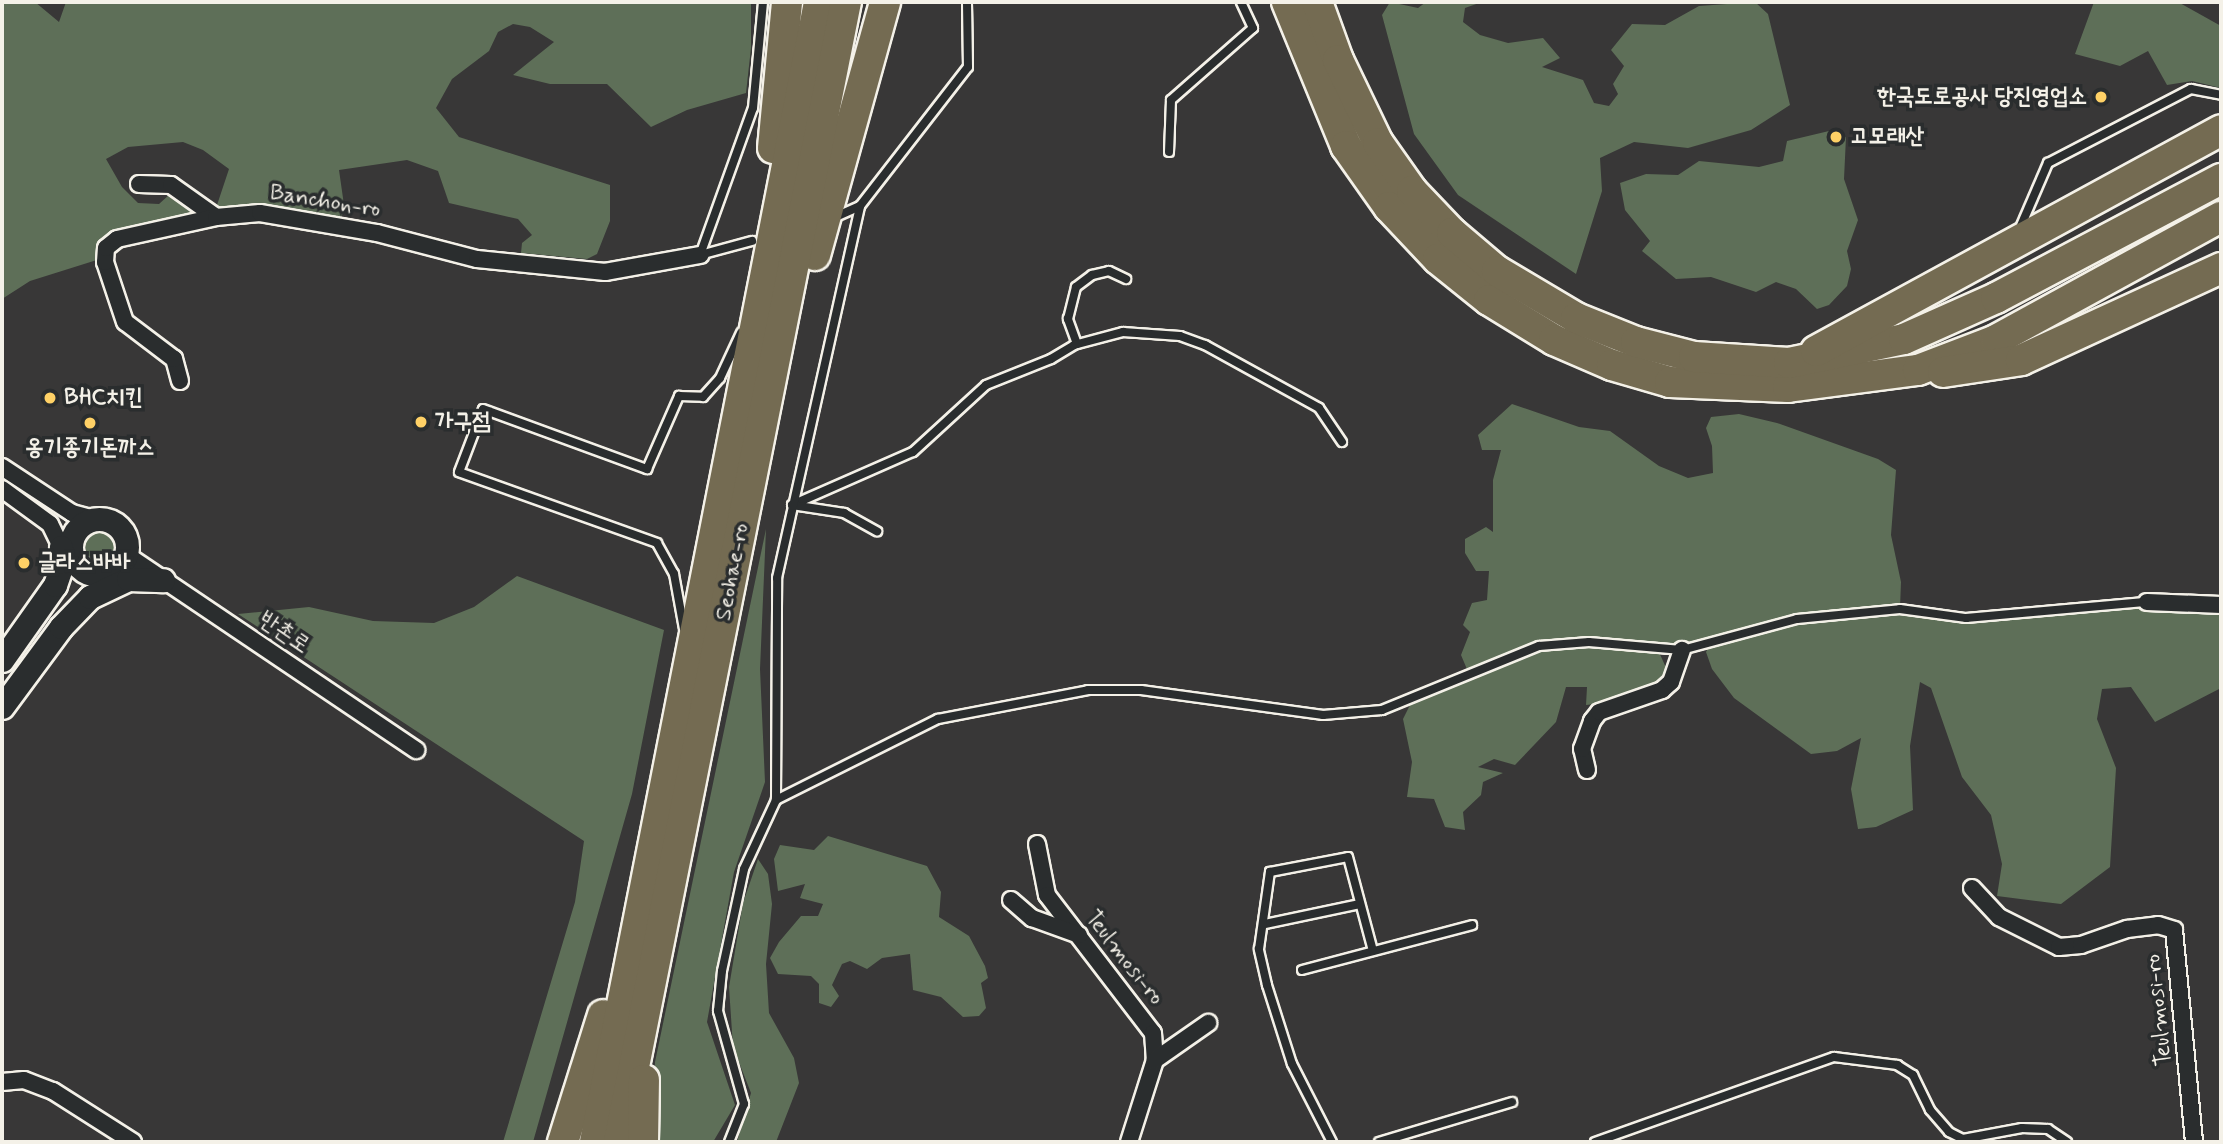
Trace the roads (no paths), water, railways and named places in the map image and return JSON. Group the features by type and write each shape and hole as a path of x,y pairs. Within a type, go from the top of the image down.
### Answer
{"highway":[{"path":"741,398 787,2"},
{"name":"Seohae-ro","path":"595,1142 819,2"},
{"name":"Seohae-ro","path":"619,1142 646,994 748,499 846,2"},
{"path":"748,499 885,2"},
{"path":"1287,2 1332,119 1389,206 1461,280 1524,323 1586,355 1670,382 1749,388 1983,369 2021,360 2221,268"},
{"path":"1317,2 1352,93 1396,171 1445,226 1497,271 1576,318 1636,342 1693,357 1788,363 1904,340 1996,298 2221,179"},
{"path":"1788,363 2221,130"},
{"path":"1876,378 1937,364 1996,340 2221,218"},
{"path":"563,1142 647,874"},
{"path":"643,1142 646,994"}],"street":[{"path":"139,184 171,185 216,217"},
{"name":"Banchon-ro","path":"180,381 174,359 125,322 106,262 106,248 121,238 216,217 260,213 377,233 477,259 605,272 700,255"},
{"path":"2,467 72,513 121,527 127,555 116,570 99,576 2,707"},
{"path":"2,489 39,513 66,545 76,564 99,576"},
{"path":"2,660 55,584 66,545 79,527 93,519"},
{"name":"반촌로","path":"127,555 416,750"},
{"path":"61,627 109,585 138,577 163,580"},
{"path":"2147,602 2221,605"},
{"path":"1587,770 1582,749 1592,721 1599,712 1662,690 1671,682 1682,650"},
{"name":"Teulmosi-ro","path":"1037,845 1046,895 1153,1033 1155,1059 1129,1142"},
{"name":"Teulmosi-ro","path":"1972,888 1999,917 2059,947 2081,945 2127,929 2158,925 2174,930 2194,1142"},
{"path":"1011,900 1031,918 1079,935"},
{"path":"1155,1059 1208,1023"},
{"path":"2,1082 24,1080 53,1091 133,1142"}],"lane":[{"path":"700,255 753,108 763,2"},
{"path":"729,1142 744,1104 718,1011 722,971 744,869 776,800 778,578 792,506 860,206 968,67 967,2"},
{"path":"1169,152 1171,100 1253,29 1241,2"},
{"path":"2015,240 2048,163 2191,89 2221,95"},
{"path":"832,218 860,206"},
{"path":"700,255 752,241"},
{"path":"1077,344 1068,318 1076,287 1092,275 1109,271 1126,279"},
{"path":"690,658 674,574 657,543 459,472 482,409 647,469 679,397 704,397 720,378 752,308"},
{"path":"792,506 914,452 986,385 1077,344 1123,332 1152,332 1205,345 1319,408 1342,442"},
{"path":"792,506 844,513 877,531"},
{"path":"776,800 938,719 1088,690 1141,690 1323,715 1382,710 1539,646 1589,642 1682,650 1797,619 1900,608 1966,618 2147,602"},
{"path":"1332,1142 1281,1032 1259,949 1265,924 1265,887 1270,872 1348,857 1373,951"},
{"path":"1265,924 1360,904"},
{"path":"1303,970 1472,925"},
{"path":"1595,1142 1834,1057 1896,1065 1913,1075 1930,1110 1949,1132 1963,1139 2022,1128 2048,1129 2067,1142"},
{"path":"1379,1142 1513,1102"}],"place":[{"name":"한국도로공사 당진영업소","path":"2101,97"},
{"name":"고모래산","path":"1836,137"},
{"name":"BHC치킨","path":"50,398"},
{"name":"가구점","path":"421,422"},
{"name":"옹기종기돈까스","path":"90,423"},
{"name":"글라스바바","path":"24,563"}]}
